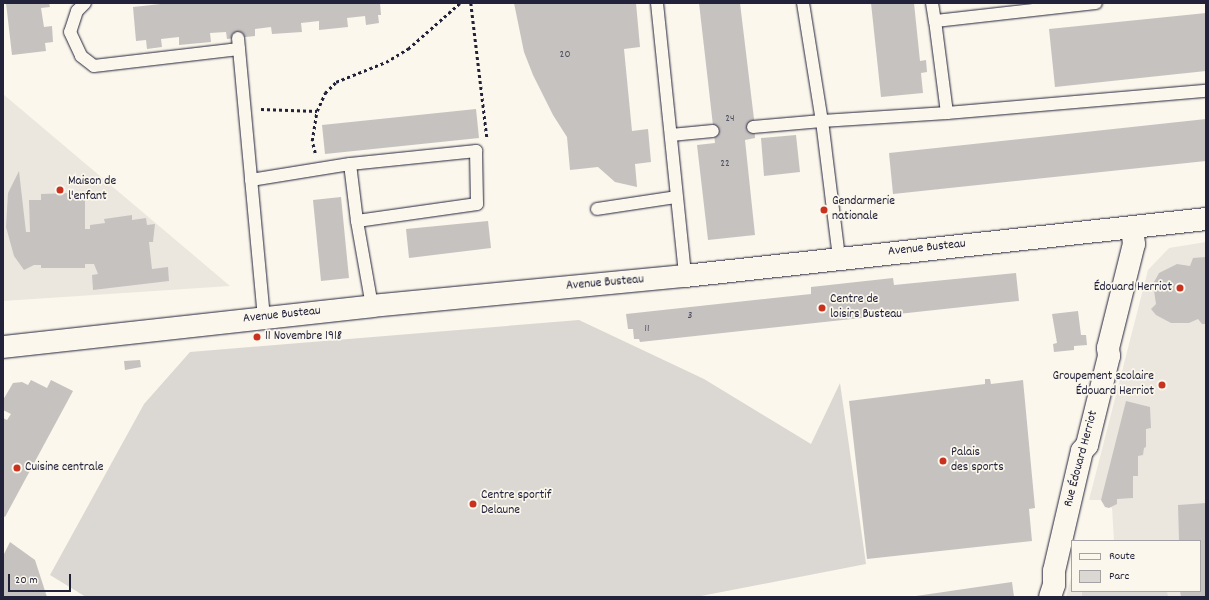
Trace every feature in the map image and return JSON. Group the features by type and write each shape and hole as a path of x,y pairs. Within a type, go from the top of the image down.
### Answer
{"street":[{"name":"Avenue Busteau","path":"3,347 372,306 685,276 1206,219"},
{"name":"Rue Édouard Herriot","path":"1050,597 1054,585 1054,570 1082,451 1087,445 1109,356 1108,348 1134,244 1132,228"}],"lane":[{"path":"85,3 77,11 70,32 81,56 94,66 239,43 264,318"},
{"path":"657,3 685,276"},
{"path":"803,3 822,121 839,258"},
{"path":"932,3 947,113"},
{"path":"935,21 1096,3"},
{"path":"754,127 947,113 1206,91"},
{"path":"671,135 713,131"},
{"path":"251,180 350,164 476,151 477,204 357,221"},
{"path":"350,164 357,221 372,306"},
{"path":"597,209 676,197"}],"path":[{"path":"318,169 312,141 317,111 325,93 336,82 386,62 408,49 460,3"},
{"path":"471,3 487,138 476,151"},
{"path":"244,108 317,111"}],"shaded area":[{"name":"Maison de l'enfant","path":"3,94 230,286 3,301"},
{"name":"Groupement scolaire Édouard Herriot","path":"1206,242 1206,597 1066,597 1071,578 1071,592 1201,592 1201,540 1114,540 1112,508 1102,500 1089,500 1148,270 1169,248"}],"green space":[{"name":"Centre sportif Delaune","path":"579,320 704,379 811,444 840,383 866,564 696,597 86,597 50,575 144,404 190,352"},
{"path":"1082,592 1167,592 1168,597 1082,597"}],"building":[{"path":"6,3 49,3 50,7 41,8 44,27 52,26 53,42 45,43 46,51 12,55"},
{"path":"170,3 380,3 381,15 378,15 379,23 366,25 365,16 347,18 348,27 319,30 319,21 301,23 302,32 272,34 271,27 255,29 255,36 227,39 226,32 210,33 211,42 179,45 179,37 161,39 162,47 147,49 146,40 136,41 133,7"},
{"path":"514,3 636,3 640,47 624,49 632,131 648,129 651,162 635,164 637,187 615,182 598,167 570,170 567,137 553,115 533,75 524,52"},
{"path":"699,3 740,3 754,119 755,138 745,140 755,235 708,240 697,145 715,143"},
{"path":"871,3 914,3 920,61 926,60 927,72 921,73 923,93 881,97"},
{"path":"1206,13 1206,71 1055,87 1049,29"},
{"path":"476,109 479,138 325,154 322,125"},
{"path":"1206,119 1206,161 893,194 889,153"},
{"path":"796,135 800,172 764,176 761,138"},
{"path":"19,171 26,232 30,232 29,200 41,200 41,194 70,193 70,197 85,197 85,229 90,229 90,225 105,223 104,219 132,215 132,220 146,218 147,225 155,224 153,242 149,242 152,269 168,267 169,281 93,290 92,275 98,274 94,264 85,264 85,268 41,268 41,265 34,265 24,270 14,256 6,227 8,193"},
{"path":"341,197 349,278 321,281 313,200"},
{"path":"488,221 491,248 409,258 406,229"},
{"name":"Édouard Herriot","path":"1206,257 1206,324 1202,324 1198,319 1189,323 1171,323 1156,315 1151,309 1156,304 1153,284 1159,273 1177,264 1190,266 1193,258"},
{"name":"Centre de loisirs Busteau","path":"1016,273 1019,301 640,342 639,339 634,339 633,329 628,329 626,314 811,294 811,287 893,278 894,285"},
{"path":"1078,311 1081,335 1086,335 1087,345 1074,346 1074,350 1054,352 1053,344 1057,343 1052,314"},
{"path":"140,360 141,367 125,370 124,361"},
{"name":"Palais des sports","path":"985,379 990,379 991,384 1023,380 1035,508 1029,509 1032,541 867,559 849,401 985,384"},
{"name":"Cuisine centrale","path":"31,380 47,388 51,380 73,391 5,517 3,516 3,418 7,420 11,414 3,410 3,400 13,383 22,382 28,385"},
{"path":"1126,401 1150,407 1151,428 1146,429 1146,447 1144,448 1143,455 1138,456 1138,476 1133,476 1133,498 1117,499 1117,504 1109,508 1105,507 1101,500"},
{"path":"1206,503 1206,597 1181,597 1180,592 1201,592 1201,540 1179,540 1178,505"},
{"path":"10,542 35,560 47,597 3,597 3,556"},
{"path":"1012,582 1014,597 916,596"}],"place":[{"name":"Maison de l'enfant","path":"60,190"},
{"name":"Gendarmerie nationale","path":"824,210"},
{"name":"Édouard Herriot","path":"1180,288"},
{"name":"Centre de loisirs Busteau","path":"822,308"},
{"name":"11 Novembre 1918","path":"257,337"},
{"name":"Groupement scolaire Édouard Herriot","path":"1162,385"},
{"name":"Palais des sports","path":"943,461"},
{"name":"Cuisine centrale","path":"17,468"},
{"name":"Centre sportif Delaune","path":"473,504"}]}
